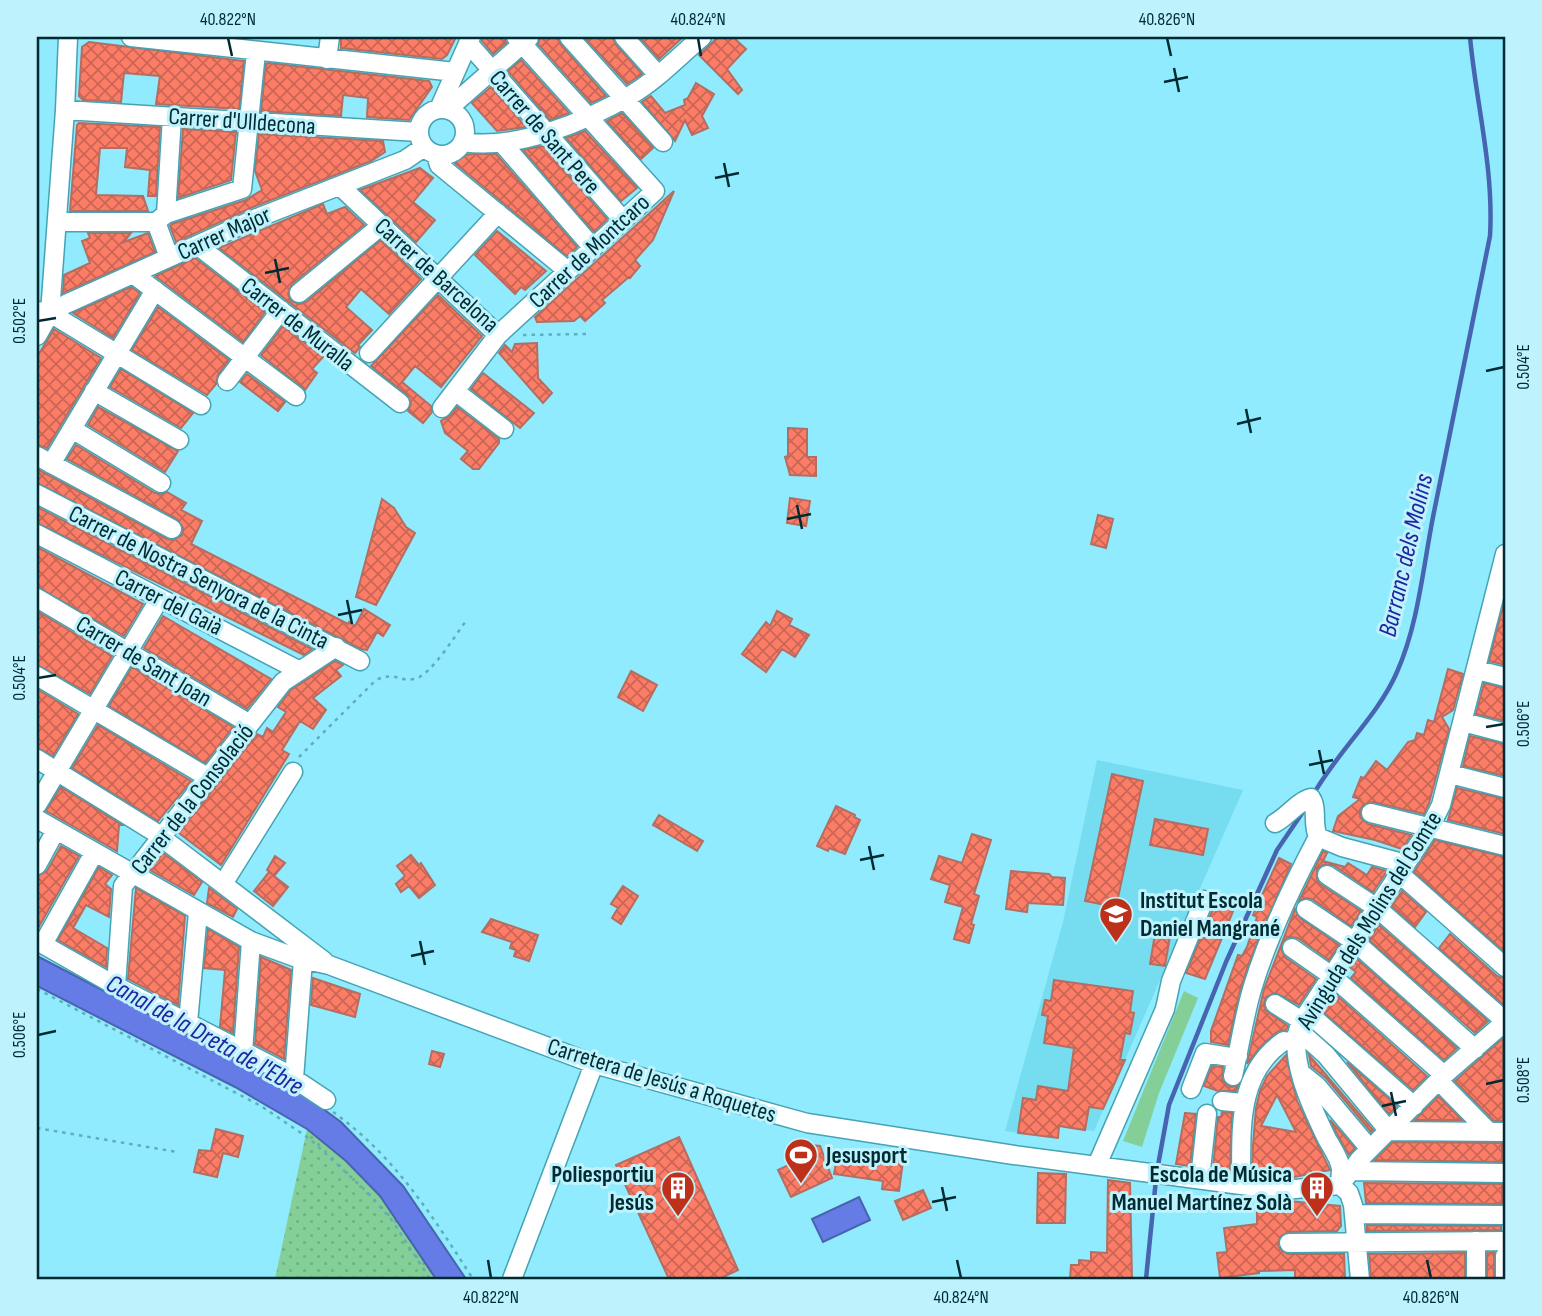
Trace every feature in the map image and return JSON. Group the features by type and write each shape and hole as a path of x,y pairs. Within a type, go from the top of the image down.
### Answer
{"street":[{"path":"37,336 44,312 57,222 68,37"},
{"path":"131,37 456,72"},
{"path":"327,59 330,37"},
{"path":"569,37 663,142"},
{"path":"624,37 658,75"},
{"path":"568,271 439,164 426,145 424,116 444,109 492,71 523,39 586,117"},
{"path":"444,109 469,40"},
{"name":"Carrer de Sant Pere","path":"469,40 544,133 623,220"},
{"path":"463,142 502,144 544,133 586,117 625,98 658,75 690,41"},
{"path":"57,222 161,218 242,189 256,52"},
{"path":"426,145 452,153 463,142 465,134 461,118 444,109"},
{"name":"Carrer d'Ulldecona","path":"65,110 248,121 426,145"},
{"path":"169,257 161,218 172,117"},
{"name":"Carrer de Montcaro","path":"442,408 498,335 655,191 586,117"},
{"path":"502,144 593,248"},
{"name":"Carrer Major","path":"44,312 257,218 405,160 426,145"},
{"name":"Carrer de Barcelona","path":"340,186 498,335"},
{"path":"369,353 498,213"},
{"path":"299,293 382,225"},
{"name":"Carrer de Muralla","path":"197,245 400,403"},
{"path":"133,274 296,396"},
{"path":"155,290 72,429 44,460 172,529"},
{"path":"227,381 281,310"},
{"path":"44,312 201,405"},
{"path":"94,391 179,440"},
{"path":"455,391 504,429"},
{"path":"72,429 162,483"},
{"name":"Carrer de Nostra Senyora de la Cinta","path":"37,494 360,661"},
{"name":"Carrer del Gaià","path":"38,538 300,671"},
{"name":"Avinguda dels Molins del Comte","path":"1360,1279 1352,1198 1341,1166 1317,1118 1302,1073 1298,1028 1430,827 1441,805 1477,670 1498,617 1505,559"},
{"name":"Carrer de Sant Joan","path":"37,598 250,724"},
{"path":"37,805 160,598"},
{"name":"Carrer de la Consolació","path":"116,986 123,886 283,682 336,647"},
{"path":"1477,670 1505,677"},
{"path":"37,676 209,778"},
{"path":"1463,722 1505,733"},
{"path":"37,759 163,838 329,965"},
{"path":"223,884 293,772"},
{"path":"1450,774 1505,788"},
{"path":"1275,823 1290,814 1304,800 1311,798 1314,802 1314,827 1318,837 1403,869 1505,967"},
{"path":"1371,813 1505,846"},
{"path":"37,819 251,941 303,960 329,965"},
{"path":"37,864 55,830"},
{"path":"1233,1076 1258,971 1286,902 1318,837"},
{"path":"94,853 40,943 294,1079 325,1103"},
{"path":"1327,875 1377,908 1505,1022 1442,1078 1370,1149 1345,1178"},
{"path":"1097,1166 1165,1009 1171,981 1204,900"},
{"path":"1306,909 1355,942 1475,1049"},
{"path":"188,1023 198,912"},
{"path":"243,1052 251,941"},
{"path":"1292,948 1332,976 1497,1132"},
{"path":"294,1079 303,960"},
{"name":"Carretera de Jesús a Roquetes","path":"329,965 594,1063 807,1123 1139,1172 1284,1190 1345,1178 1505,1173"},
{"path":"1275,1004 1326,1055 1389,1131 1497,1132"},
{"path":"1241,1185 1244,1104 1249,1086 1262,1062 1298,1028"},
{"path":"1298,1028 1415,1106"},
{"path":"1191,1089 1205,1053 1238,1056"},
{"path":"512,1279 594,1063"},
{"path":"1302,1073 1317,1086 1370,1149"},
{"path":"1222,1101 1244,1104"},
{"path":"1200,1179 1207,1114"},
{"path":"1354,1214 1505,1215"},
{"path":"1476,1241 1476,1279"},
{"path":"1289,1243 1505,1241"},
{"path":"1505,1256 1505,1279"}],"path":[{"name":"Carrer de Barcelona","path":"498,335 588,334"},
{"path":"293,772 296,759 376,680 388,675 414,680 426,674 466,621"},
{"path":"37,989 261,1106 310,1139 368,1193 391,1219 430,1279"},
{"path":"325,1103 363,1135 401,1175 438,1224 473,1279"},
{"path":"37,1128 177,1152"}],"shaded area":[{"name":"Institut Escola Daniel Mangrané","path":"1097,760 1243,790 1094,1131 1060,1126 1058,1138 1005,1131 1063,922"}],"green space":[{"path":"1184,991 1198,998 1159,1093 1142,1147 1123,1141"},
{"path":"307,1129 346,1161 380,1196 436,1279 275,1279"}],"water":[{"path":"37,956 304,1095 341,1122 403,1186 466,1279 436,1279 380,1196 346,1161 307,1129 235,1087 37,986"},
{"path":"859,1197 870,1220 823,1242 812,1219"}],"building":[{"path":"341,37 456,37 442,59 341,48"},
{"path":"482,37 505,37 506,43 493,54 482,41"},
{"path":"540,37 558,37 561,45 606,96 591,103 538,44"},
{"path":"584,37 613,37 616,45 642,74 627,84"},
{"path":"639,37 683,37 659,59"},
{"path":"718,37 733,37 746,49 727,69 742,90 738,94 699,55"},
{"path":"89,42 244,61 239,109 156,104 160,76 124,73 121,102 83,100 79,96 82,47"},
{"path":"521,60 569,113 550,120 508,71"},
{"path":"268,63 429,81 432,87 409,120 367,117 368,98 343,95 341,116 261,111"},
{"path":"696,83 714,94 702,116 708,128 692,135 685,120 675,141 642,102 651,96 665,113 685,105 684,100 688,98"},
{"path":"491,87 526,127 497,131 472,103"},
{"path":"622,113 653,148 641,159 607,121"},
{"path":"79,123 160,127 156,196 148,196 150,170 125,167 127,148 100,148 96,195 143,196 148,211 70,211"},
{"path":"183,129 236,132 231,180 178,198"},
{"path":"585,131 637,188 621,201 566,138"},
{"path":"259,134 383,141 385,152 371,161 253,207 176,242 170,226 172,224 246,200 262,190 255,171"},
{"path":"543,146 607,219 594,232 523,150"},
{"path":"496,154 577,247 567,256 449,158"},
{"path":"420,168 433,178 413,202 435,220 416,242 360,190"},
{"path":"674,191 653,240 635,260 640,266 630,278 602,300 605,303 585,321 580,316 574,321 537,322 535,317"},
{"path":"323,204 327,214 345,207 364,225 292,284 288,294 291,301 300,304 306,302 381,240 421,279 389,314 361,289 346,307 372,330 358,345 360,347 355,353 219,248"},
{"path":"497,231 546,271 525,290 521,287 515,294 475,255"},
{"path":"88,233 131,233 124,242 148,233 155,252 63,293 64,275 90,263 82,241 90,238"},
{"path":"195,258 265,312 243,342 155,276"},
{"path":"131,287 140,293 113,338 73,313"},
{"path":"438,295 482,336 441,387 415,366 402,382 431,406 432,412 423,423 408,411 411,404 407,395 371,366"},
{"path":"158,307 229,360 207,395 132,350"},
{"path":"283,326 323,357 312,369 317,373 305,390 261,355"},
{"path":"54,329 101,358 47,448 37,445 37,357"},
{"path":"537,343 538,378 552,393 543,403 499,353 505,345 512,352 515,344"},
{"path":"121,369 193,413 181,428 110,387"},
{"path":"483,373 534,413 520,428 471,389"},
{"path":"247,374 285,402 278,411 240,382"},
{"path":"98,407 178,451 165,472 88,425"},
{"path":"457,407 499,439 499,443 479,469 473,469 461,459 468,451 445,433 441,421"},
{"path":"788,428 807,429 807,457 816,457 816,476 790,475 785,457 788,456"},
{"path":"76,445 155,493 167,492 186,503 181,510 202,521 191,544 348,624 349,622 355,626 364,609 390,625 383,636 377,632 367,650 361,649 37,483 37,469 167,539 173,540 182,535 183,528 177,519 67,459"},
{"path":"790,498 810,501 806,526 787,523"},
{"path":"382,499 394,508 406,527 415,533 376,605 356,597"},
{"path":"37,507 312,649 304,655 37,523"},
{"path":"1098,515 1113,519 1106,548 1091,544"},
{"path":"37,547 143,604 124,636 37,587"},
{"path":"1503,606 1505,607 1505,665 1489,661"},
{"path":"37,611 112,656 90,694 37,665"},
{"path":"777,611 792,619 789,625 809,635 795,657 782,649 766,672 742,654 766,622 770,626"},
{"path":"163,616 271,679 247,709 144,648"},
{"path":"335,661 343,665 336,670 341,676 313,698 326,710 313,729 300,721 282,750 289,754 221,865 179,833 257,734 263,737 267,728 273,732 286,712 278,707 291,690"},
{"path":"132,667 233,727 205,763 109,706"},
{"path":"1448,669 1463,674 1453,710 1442,717 1449,729 1424,814 1373,802 1363,805 1360,810 1360,817 1368,824 1411,835 1402,849 1333,831 1338,816 1360,799 1353,797 1361,777 1364,778 1376,761 1387,770 1408,742 1415,740 1417,733 1424,735 1428,720 1434,722"},
{"path":"631,671 657,685 643,711 618,697"},
{"path":"1484,683 1505,688 1505,721 1476,714"},
{"path":"37,689 78,714 53,756 37,748"},
{"path":"98,725 191,781 158,821 72,768"},
{"path":"1470,736 1505,744 1505,776 1463,766"},
{"path":"1112,774 1143,781 1116,907 1085,901"},
{"path":"61,787 122,825 119,825 117,851 46,811"},
{"path":"1457,788 1505,799 1505,834 1448,820"},
{"path":"836,806 860,820 845,854 817,846"},
{"path":"659,815 703,841 697,851 653,825"},
{"path":"1155,819 1208,829 1203,855 1150,845"},
{"path":"972,834 991,840 974,894 979,896 969,943 954,939 963,907 945,902 950,885 931,879 939,856 962,863"},
{"path":"1435,840 1505,857 1505,952 1414,872"},
{"path":"61,846 79,856 37,930 37,876 47,871"},
{"path":"1323,851 1327,853 1323,861 1345,867 1348,863 1367,875 1372,867 1387,871 1373,892 1333,865 1323,865 1317,869 1320,884 1361,911 1351,926 1312,899 1299,901"},
{"path":"163,853 202,882 194,895 150,870"},
{"path":"411,855 419,865 421,863 435,885 419,898 409,886 401,892 396,884 405,876 397,866"},
{"path":"275,856 285,863 274,876 288,887 273,906 254,891 269,872 271,873 267,870"},
{"path":"1279,858 1291,864 1249,963 1228,1045 1211,1042 1211,1031 1238,955 1242,956 1247,947 1257,917 1253,915"},
{"path":"99,867 112,875 105,884 111,889 109,917 86,905 73,928 107,948 106,967 58,940"},
{"path":"1011,871 1065,878 1063,905 1028,903 1027,912 1006,909"},
{"path":"623,886 638,896 621,924 612,918 618,908 611,904"},
{"path":"136,888 185,916 178,1005 128,979"},
{"path":"209,888 237,909 233,917 207,903"},
{"path":"1402,891 1426,912 1415,927 1392,906"},
{"path":"1215,904 1234,909 1205,979 1186,973"},
{"path":"1295,909 1300,918 1339,945 1329,960 1298,938 1288,937 1283,941 1281,948 1285,957 1316,979 1299,1005 1276,993 1266,997 1265,1010 1288,1026 1261,1046 1247,1064 1264,989"},
{"path":"491,919 538,935 529,961 514,956 516,950 510,948 512,942 482,932"},
{"path":"1157,922 1172,924 1165,966 1150,964"},
{"path":"1379,925 1488,1021 1475,1033 1369,940"},
{"path":"208,929 239,947 233,1033 220,1027 225,970 204,968"},
{"path":"1450,934 1497,976 1505,978 1505,1006 1439,948"},
{"path":"261,957 291,970 284,1059 255,1044"},
{"path":"1357,959 1457,1048 1444,1060 1351,978 1356,972 1351,968"},
{"path":"313,978 360,994 355,1017 311,1005"},
{"path":"1054,980 1133,991 1130,1012 1134,1013 1130,1034 1125,1033 1120,1060 1125,1060 1103,1109 1089,1107 1085,1130 1059,1126 1058,1138 1018,1133 1023,1098 1036,1100 1038,1086 1068,1091 1074,1048 1044,1043 1048,1016 1042,1015 1045,1000 1051,1001"},
{"path":"1334,993 1427,1076 1413,1090 1322,1011"},
{"path":"1503,1038 1503,1121 1494,1121 1455,1081"},
{"path":"432,1051 444,1054 440,1067 429,1064"},
{"path":"1286,1055 1297,1101 1330,1170 1284,1179 1252,1174 1256,1108 1267,1076","holes":["1277,1095 1296,1132 1261,1126"]},
{"path":"1309,1055 1373,1130 1371,1132 1326,1078 1311,1066"},
{"path":"1347,1062 1397,1106 1389,1114"},
{"path":"1212,1066 1223,1067 1222,1080 1230,1087 1238,1086 1236,1091 1218,1091 1204,1086"},
{"path":"1439,1097 1462,1120 1415,1120"},
{"path":"1222,1112 1232,1113 1230,1170 1213,1168 1218,1117 1221,1117"},
{"path":"1185,1113 1196,1114 1190,1166 1176,1164"},
{"path":"1330,1120 1355,1148 1349,1155 1337,1134"},
{"path":"216,1129 243,1136 238,1157 223,1153 217,1177 194,1172 199,1150 211,1151"},
{"name":"Poliesportiu Jesús","path":"679,1137 738,1270 719,1279 669,1279 616,1165"},
{"path":"1393,1142 1502,1143 1502,1162 1375,1160"},
{"path":"810,1145 820,1146 832,1178 791,1197 778,1170 808,1156"},
{"path":"838,1152 903,1161 899,1191 882,1189 883,1181 834,1174"},
{"path":"1038,1173 1066,1174 1065,1223 1037,1223"},
{"path":"1108,1180 1130,1183 1132,1279 1070,1279 1071,1265 1079,1265 1079,1260 1091,1261 1091,1252 1107,1253"},
{"path":"1364,1183 1502,1184 1502,1204 1366,1203"},
{"path":"923,1190 931,1208 903,1220 895,1201"},
{"path":"1257,1198 1340,1206 1341,1226 1337,1231 1288,1232 1280,1237 1278,1244 1280,1249 1288,1254 1344,1254 1345,1279 1295,1279 1295,1270 1259,1271 1220,1278 1217,1253 1227,1252 1224,1228 1257,1224"},
{"path":"1367,1225 1501,1226 1501,1230 1367,1231"},
{"path":"1494,1252 1494,1279 1487,1279 1487,1253"},
{"path":"1465,1253 1465,1279 1371,1279 1369,1254"}],"waterway":[{"name":"Barranc dels Molins","path":"1313,795 1389,688 1411,634 1490,236 1487,161 1470,37"},
{"name":"Barranc dels Molins","path":"1157,1171 1169,1105 1226,962 1277,850 1307,806"},
{"name":"Barranc dels Molins","path":"1146,1279 1156,1179"}],"place":[{"name":"Institut Escola Daniel Mangrané","path":"1116,944"},
{"name":"Jesusport","path":"801,1185"},
{"name":"Poliesportiu Jesús","path":"678,1218"},
{"name":"Escola de Música Manuel Martínez Solà","path":"1317,1218"}],"water label":[{"name":"Canal de la Dreta de l'Ebre","path":"205,1034"}]}
